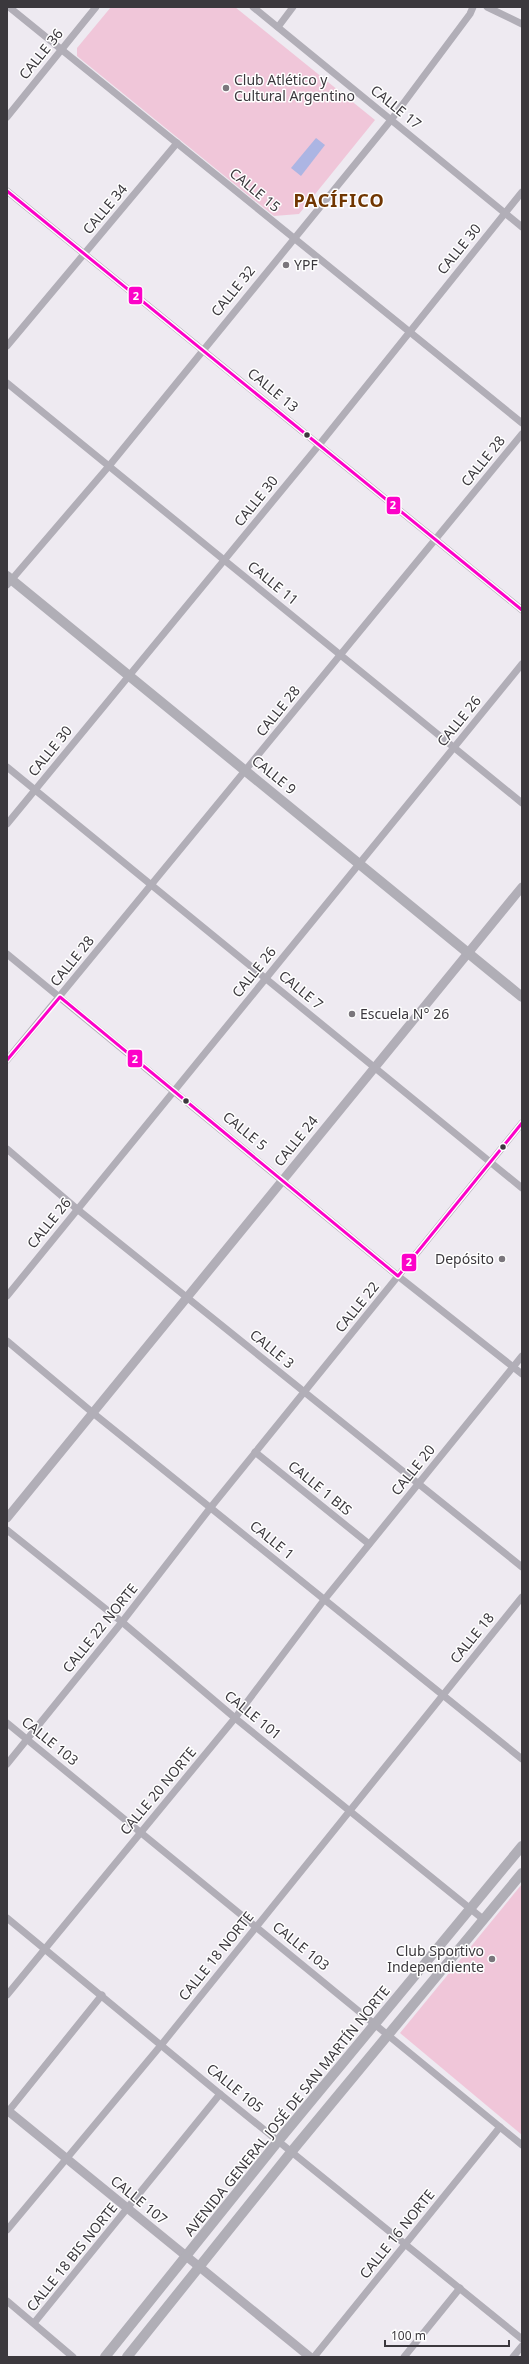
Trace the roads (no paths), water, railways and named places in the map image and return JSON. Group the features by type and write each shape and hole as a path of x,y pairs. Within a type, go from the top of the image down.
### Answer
{"main road":[{"name":"CALLE 9","path":"9,580 246,770 522,997"},
{"name":"AVENIDA GENERAL JOSÉ DE SAN MARTÍN NORTE","path":"105,2357 187,2257 279,2140 522,1846"},
{"name":"AVENIDA GENERAL JOSÉ DE SAN MARTÍN NORTE","path":"128,2357 292,2151 522,1873"}],"street":[{"name":"CALLE 15","path":"9,7 522,423"},
{"name":"CALLE 36","path":"7,117 96,7"},
{"name":"CALLE 17","path":"253,7 522,227"},
{"path":"278,28 293,7"},
{"name":"CALLE 32","path":"9,580 109,466 293,237 391,120 470,14 473,7"},
{"path":"487,7 522,24"},
{"name":"CALLE 34","path":"7,346 177,143"},
{"name":"CALLE 13","path":"7,190 522,610"},
{"name":"CALLE 30","path":"7,824 319,445 522,192"},
{"name":"CALLE 11","path":"7,383 522,803"},
{"name":"CALLE 28","path":"7,1060 60,997 150,884 246,770 522,434"},
{"name":"CALLE 26","path":"7,1296 77,1208 175,1091 265,978 522,664"},
{"name":"CALLE 7","path":"7,767 522,1188"},
{"name":"CALLE 24","path":"7,1518 522,887"},
{"name":"CALLE 5","path":"7,954 398,1276 522,1374"},
{"name":"CALLE 22","path":"211,1507 522,1123"},
{"name":"CALLE 3","path":"7,1149 77,1208 522,1567"},
{"name":"CALLE 1","path":"7,1341 93,1414 211,1507 442,1696 522,1758"},
{"name":"CALLE 20","path":"324,1600 522,1356"},
{"name":"CALLE 1 BIS","path":"255,1452 369,1544"},
{"name":"CALLE 22 NORTE","path":"7,1764 122,1622 211,1507"},
{"name":"CALLE 101","path":"7,1530 122,1622 235,1718 483,1919"},
{"name":"CALLE 18","path":"442,1696 522,1597"},
{"name":"CALLE 20 NORTE","path":"7,1995 235,1718 324,1600"},
{"name":"CALLE 18 NORTE","path":"7,2230 162,2044 442,1696"},
{"name":"CALLE 103","path":"7,1723 522,2145"},
{"name":"CALLE 105","path":"7,1918 162,2044 220,2094 279,2140 522,2339"},
{"path":"8,2111 102,1995"},
{"name":"CALLE 18 BIS NORTE","path":"34,2324 220,2094"},
{"name":"CALLE 107","path":"8,2111 310,2357"},
{"name":"CALLE 16 NORTE","path":"314,2357 500,2127"},
{"path":"404,2357 460,2288"},
{"path":"7,2301 73,2357"},
{"path":"514,2357 522,2346"}],"water":[{"path":"316,138 325,145 301,176 291,168"}],"place":[{"name":"Club Atlético y Cultural Argentino","path":"226,88"},
{"name":"YPF","path":"286,265"},
{"name":"Escuela N° 26","path":"352,1014"},
{"name":"Depósito","path":"502,1259"},
{"name":"Club Sportivo Independiente","path":"492,1959"}],"district":[{"name":"PACÍFICO","path":"339,201"}]}
